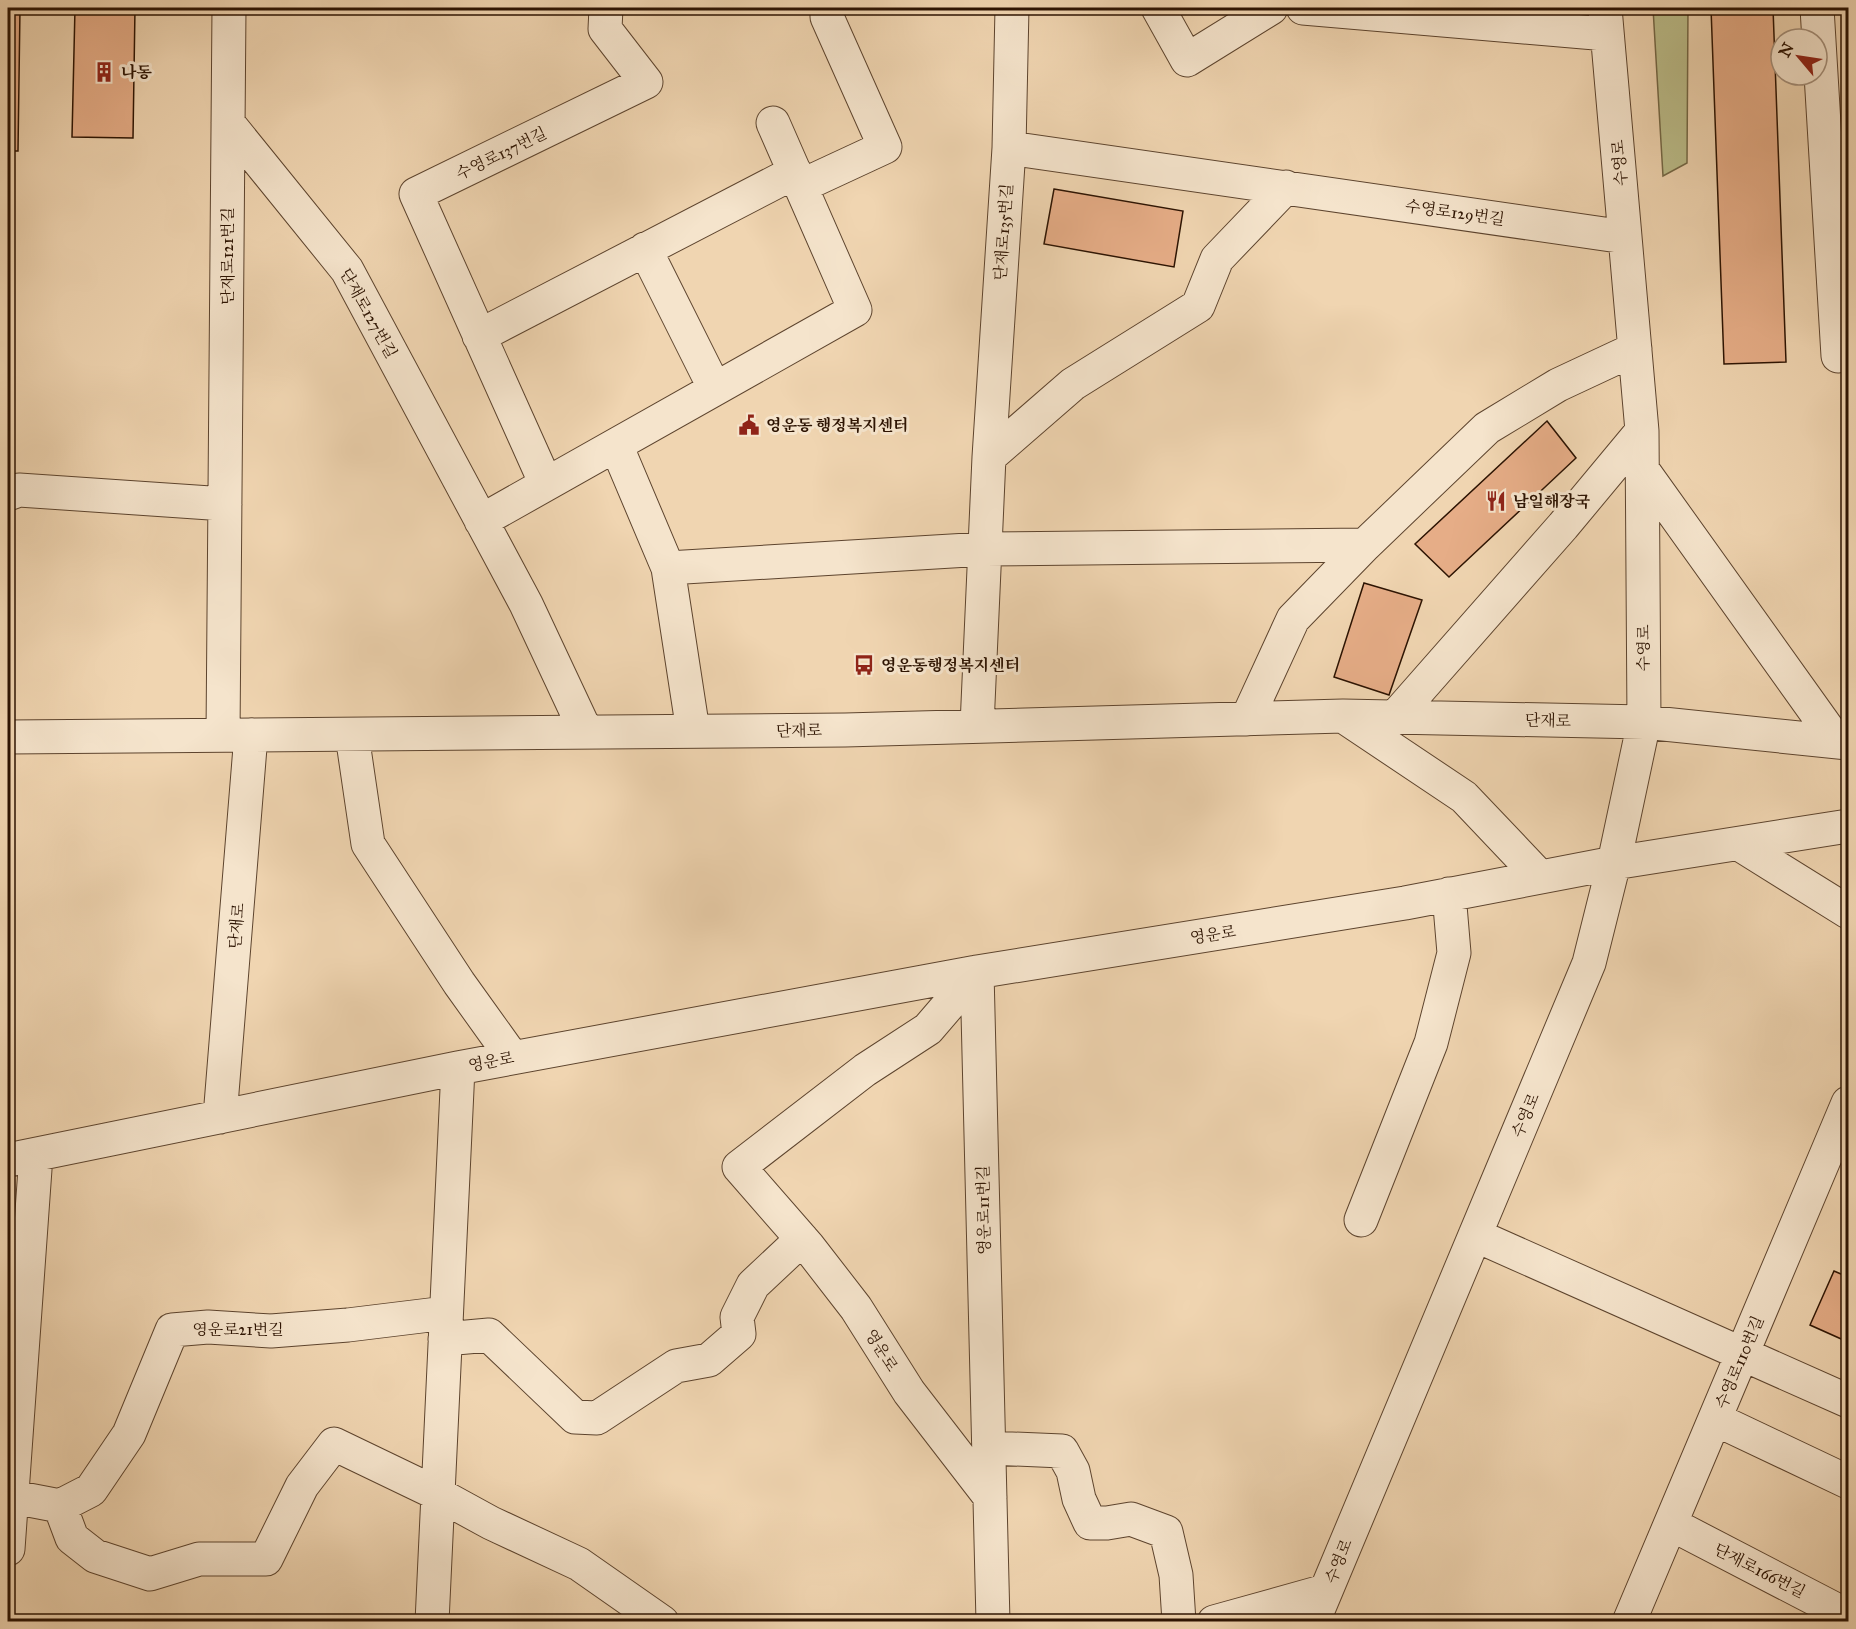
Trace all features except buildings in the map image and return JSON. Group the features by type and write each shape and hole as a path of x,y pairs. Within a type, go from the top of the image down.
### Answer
{"street":[{"name":"단재로121번길","path":"229,8 225,504 237,735"},
{"name":"수영로137번길","path":"546,484 416,194 646,82 605,29 606,8"},
{"path":"479,336 645,249 798,179 885,147 827,17 827,8"},
{"name":"단재로135번길","path":"977,726 988,457 1009,148 1012,8"},
{"path":"1158,8 1187,60 1271,8"},
{"name":"수영로","path":"1310,8 1606,21 1642,431 1644,722 1614,863 1589,963 1313,1622"},
{"path":"1817,8 1838,356"},
{"name":"단재로127번길","path":"228,123 347,270 526,604 586,732"},
{"path":"481,521 855,310 774,123"},
{"name":"수영로129번길","path":"1009,148 1625,237"},
{"path":"988,457 1073,384 1198,306 1217,260 1286,187"},
{"path":"645,249 715,389"},
{"path":"1247,719 1293,619 1365,545 1487,428 1558,385 1635,349"},
{"path":"1395,717 1563,526 1642,431"},
{"path":"616,445 668,568 693,731"},
{"path":"1642,469 1843,742"},
{"path":"8,494 19,490 225,504"},
{"path":"668,568 985,549 1365,545"},
{"path":"1343,716 1464,797 1540,878"},
{"name":"단재로","path":"10,744 237,735 693,731 1343,716 1644,722 1843,742"},
{"name":"단재로","path":"220,1117 237,735"},
{"path":"352,735 368,844 459,983 512,1058"},
{"name":"영운로","path":"22,1158 458,1068 977,972 1449,894 1614,863 1848,826"},
{"path":"1739,844 1848,912"},
{"path":"1361,1220 1431,1043 1454,953 1449,894"},
{"name":"영운로","path":"977,972 928,1029 865,1071 739,1167 802,1239 856,1308 909,1392 990,1497"},
{"name":"영운로11번길","path":"977,972 993,1622"},
{"path":"432,1622 458,1068"},
{"name":"수영로110번길","path":"1629,1622 1848,1103"},
{"path":"8,1549 22,1158"},
{"path":"1474,1235 1848,1401"},
{"name":"영운로21번길","path":"60,1506 91,1490 129,1434 172,1330 208,1327 271,1331 348,1325 446,1326 489,1335 575,1417 597,1418 676,1366 709,1360 739,1334 737,1317 753,1285 802,1239"},
{"path":"1715,1419 1848,1482"},
{"path":"9,1497 60,1506 72,1538 95,1556 150,1574 199,1559 266,1559 302,1486 334,1444 438,1494 491,1523 579,1564 662,1622"},
{"path":"989,1448 1062,1451 1073,1472 1079,1499 1090,1523 1131,1519 1166,1532 1176,1575 1179,1622"},
{"name":"단재로166번길","path":"1671,1524 1848,1616"},
{"path":"1214,1622 1325,1591"}],"green space":[{"path":"1653,8 1688,8 1687,163 1663,176"}],"place":[{"name":"나동","path":"104,72"},
{"name":"영운동 행정복지센터","path":"749,425"},
{"name":"남일해장국","path":"1496,501"},
{"name":"영운동행정복지센터","path":"864,665"}]}
